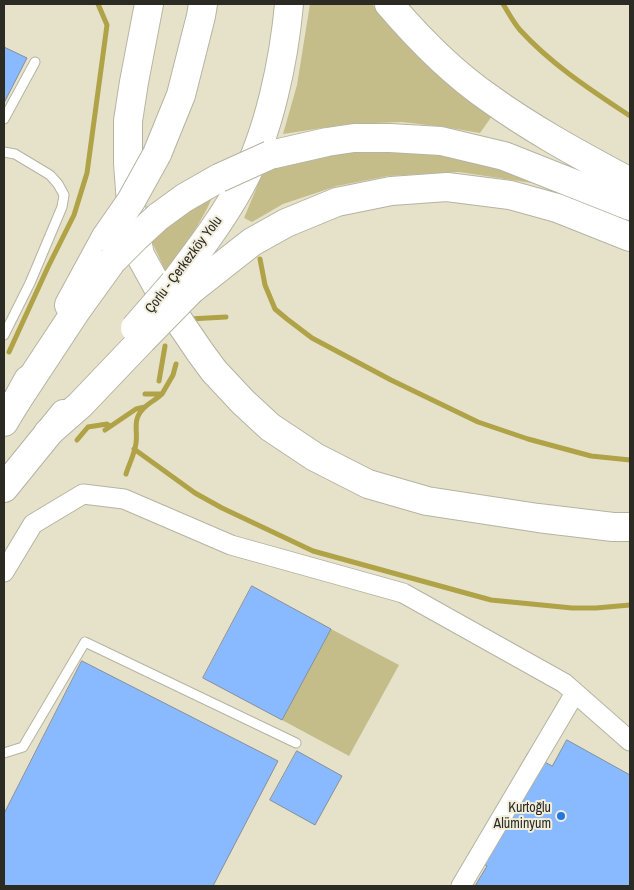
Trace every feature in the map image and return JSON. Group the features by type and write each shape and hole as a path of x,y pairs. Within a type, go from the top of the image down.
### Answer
{"main road":[{"path":"149,4 128,121 128,163 132,217 140,255 171,310 214,370 237,396 270,427 307,452 368,484 427,500 538,518 614,527 630,527"},
{"path":"10,412 76,311 109,249 131,201 157,154 182,94 203,4"},
{"name":"Çorlu - Çerkezköy Yolu","path":"182,287 211,234 243,182 262,139 276,86 289,4"},
{"path":"389,4 408,26 450,67 488,98 532,127 630,182"},
{"path":"109,249 134,238 184,198 219,178 270,155 354,138 441,141 504,156 630,206"},
{"path":"4,488 48,433 80,405 139,334 182,287 252,242 286,223 338,202 390,191 447,187 510,195 557,208 630,237"}],"street":[{"path":"4,572 33,524 83,494 124,499 232,545 403,593 564,683 630,741"},
{"path":"461,886 575,693"}],"lane":[{"path":"4,119 35,62"},
{"path":"4,147 50,175 64,195 62,207 30,283 4,335"},
{"path":"4,152 15,154"},
{"path":"4,753 23,747 85,642 296,743"}],"shaded area":[{"path":"4,4 630,4 630,886 4,886"},
{"path":"310,4 372,4 492,116 480,133 402,122 348,124 283,134 297,85"},
{"path":"398,150 450,155 533,180 532,183 459,172 388,176 337,186 283,204 252,222 244,218 264,170 297,161 347,152"},
{"path":"212,198 197,227 166,272 150,238 176,216"},
{"path":"331,629 399,665 349,756 282,720"}],"building":[{"path":"4,47 27,58 4,103"},
{"path":"252,586 331,629 282,720 203,678"},
{"path":"82,661 278,761 213,886 4,886 4,814"},
{"name":"Kurtoğlu Alüminyum","path":"567,740 630,775 630,886 475,886 487,866 469,856 528,753 552,766"},
{"path":"297,751 342,776 315,825 270,800"}],"waterway":[{"path":"9,352 74,215 87,173 107,25 98,4"},
{"path":"503,4 520,30 545,55 630,116"},
{"path":"260,259 265,285 275,309 312,338 391,380 478,422 528,439 591,456 630,460"},
{"path":"189,319 226,317"},
{"path":"159,381 165,346"},
{"path":"145,394 162,394 173,375 176,364"},
{"path":"126,474 135,447 138,417 145,407 162,394"},
{"path":"105,430 136,409 145,407"},
{"path":"77,440 88,427 107,424 110,426"},
{"path":"134,449 195,493 222,508 313,551 491,600 572,608 630,605"}],"place":[{"name":"Kurtoğlu Alüminyum","path":"561,816"}]}
